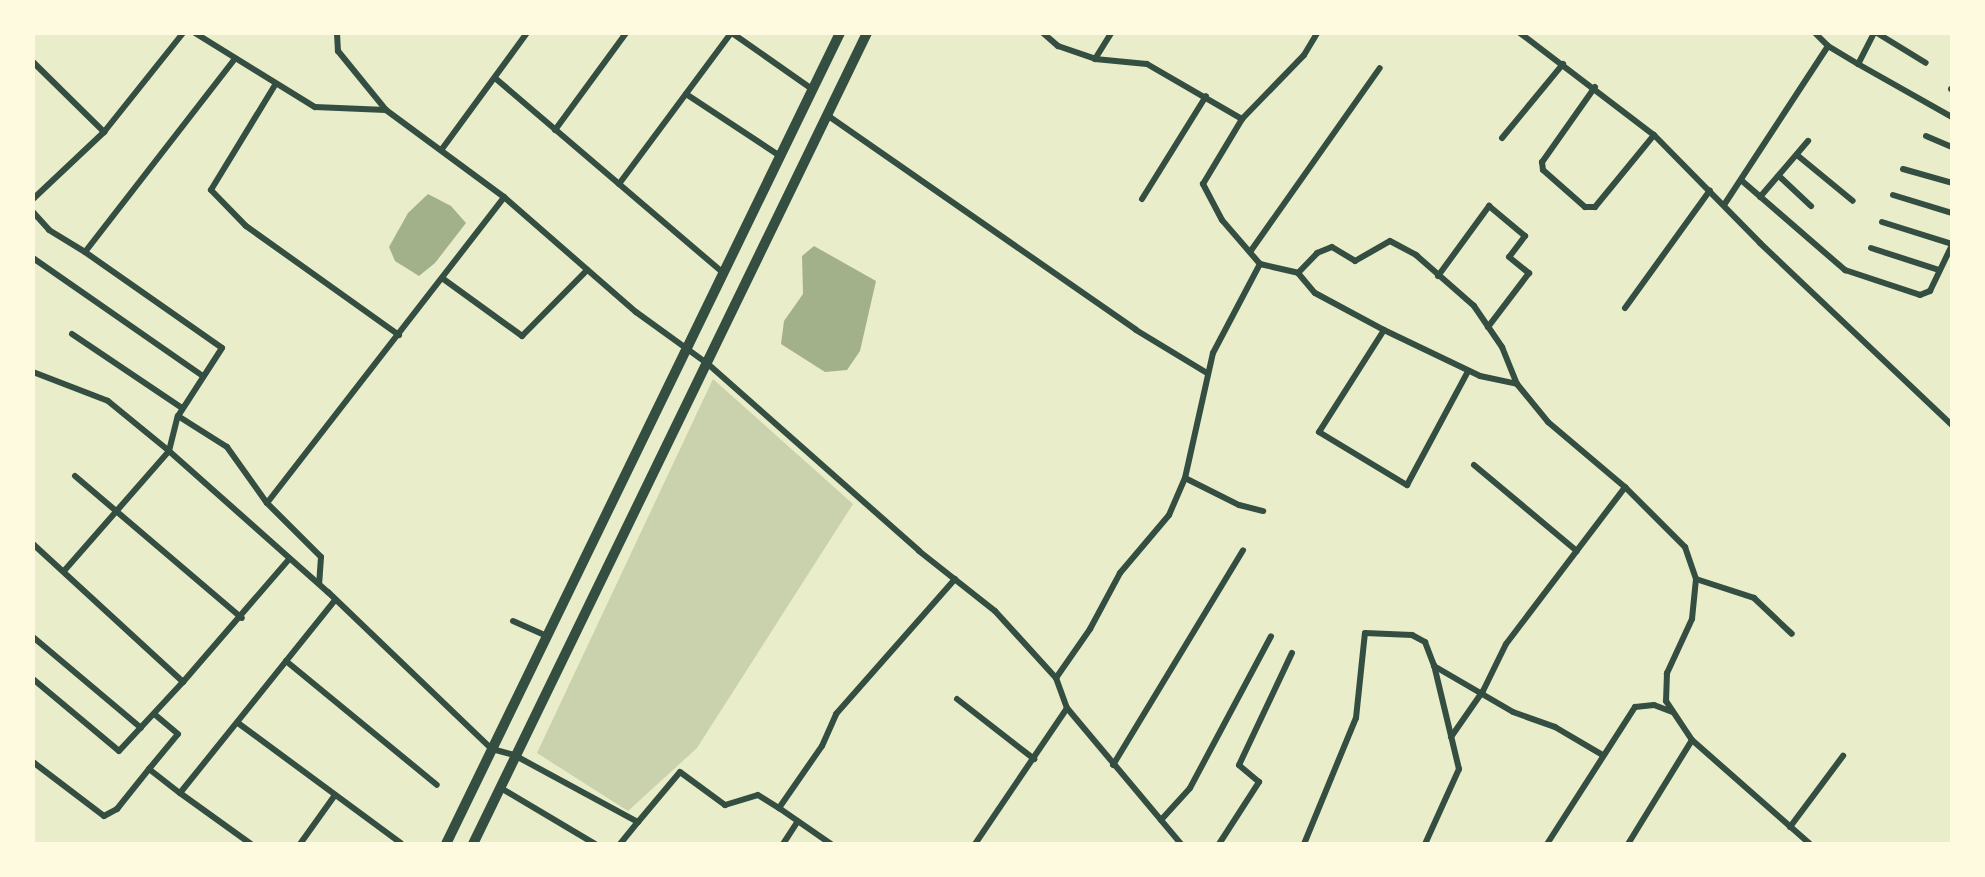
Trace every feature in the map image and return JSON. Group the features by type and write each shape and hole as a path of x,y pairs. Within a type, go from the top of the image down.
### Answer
{"main road":[{"path":"446,844 840,33"},
{"path":"473,844 513,755 708,364 866,33"}],"street":[{"path":"33,199 104,132 183,33"},
{"path":"195,33 234,60 315,107 386,110"},
{"path":"337,33 338,51 386,110 504,197 587,270 708,364 995,611 1056,678 1067,708 1181,844"},
{"path":"442,149 527,33"},
{"path":"555,130 626,33"},
{"path":"619,184 732,33 812,89"},
{"path":"1043,33 1058,46 1096,59 1147,64 1242,119"},
{"path":"1096,59 1111,33"},
{"path":"1317,33 1304,55 1242,119 1203,184 1222,220 1260,264 1297,273 1315,293 1468,371 1502,384 1517,384"},
{"path":"1520,33 1594,86 1654,135 1952,425"},
{"path":"1815,33 1828,46 1952,117"},
{"path":"1863,33 1874,35 1926,63"},
{"path":"1858,64 1874,35"},
{"path":"1724,205 1828,46"},
{"path":"85,252 234,60"},
{"path":"33,62 104,132"},
{"path":"1502,138 1563,64"},
{"path":"1250,252 1380,68"},
{"path":"495,79 723,273"},
{"path":"275,85 211,190 246,226 399,335"},
{"path":"1594,86 1542,162 1543,170 1586,207 1595,207 1654,135"},
{"path":"686,94 780,156"},
{"path":"1142,199 1206,96"},
{"path":"828,115 1136,330 1207,373"},
{"path":"1926,136 1952,147"},
{"path":"1760,197 1808,141"},
{"path":"1797,155 1853,201"},
{"path":"1903,169 1952,183"},
{"path":"1779,176 1811,205"},
{"path":"1741,180 1845,270 1926,296 1952,244 1882,222"},
{"path":"1625,308 1710,190"},
{"path":"1893,195 1952,213"},
{"path":"267,503 504,197"},
{"path":"1438,276 1489,206 1525,236 1509,257 1529,272 1488,327"},
{"path":"33,212 49,230 85,252 222,348 182,408 169,451 64,571"},
{"path":"1297,273 1317,253 1332,247 1355,261 1390,241 1416,255 1474,306 1488,327 1517,384 1548,422 1625,487 1685,547 1696,579 1692,619 1667,673 1664,693 1672,713 1692,740 1810,844"},
{"path":"1871,248 1939,270"},
{"path":"33,258 203,376"},
{"path":"1056,678 1090,629 1120,573 1169,515 1185,478 1207,373 1260,264"},
{"path":"442,278 523,336 587,270"},
{"path":"1384,330 1319,432 1407,485 1468,371"},
{"path":"72,334 182,408"},
{"path":"34,375 108,401 319,583 492,749 513,755 638,822"},
{"path":"178,416 227,447 267,503 321,557 319,583"},
{"path":"1474,465 1577,551"},
{"path":"75,476 242,618"},
{"path":"1185,478 1239,505 1262,511"},
{"path":"1451,737 1483,691 1506,644 1625,487"},
{"path":"33,544 183,682"},
{"path":"1113,765 1243,550"},
{"path":"33,679 119,751 242,618 289,559"},
{"path":"779,808 822,746 836,714 955,579"},
{"path":"1696,579 1754,598 1792,634"},
{"path":"180,793 335,600"},
{"path":"513,621 547,636"},
{"path":"1304,844 1356,718 1365,633 1412,635 1425,642 1434,666 1459,769 1425,844"},
{"path":"1161,820 1190,788 1271,636"},
{"path":"33,637 141,728"},
{"path":"1219,844 1259,782 1239,765 1292,653"},
{"path":"286,661 437,785"},
{"path":"1434,666 1483,691 1513,712 1555,727 1601,754"},
{"path":"957,699 1034,759"},
{"path":"1547,844 1601,754 1635,707 1654,705 1672,713"},
{"path":"975,844 1067,708"},
{"path":"33,762 104,816 117,809 178,734 154,714"},
{"path":"238,723 401,843"},
{"path":"1628,844 1692,740"},
{"path":"1790,827 1843,756"},
{"path":"149,769 251,844"},
{"path":"621,844 680,772 726,805 758,795 831,844"},
{"path":"499,787 595,844"},
{"path":"300,844 335,795"},
{"path":"783,844 798,821"}],"shaded area":[{"path":"428,194 451,206 466,223 435,263 419,276 395,261 389,247 408,213"},
{"path":"814,246 876,281 860,351 847,370 825,372 781,344 784,321 803,294 802,256"},
{"path":"713,379 853,504 697,748 628,811 537,753"}]}
